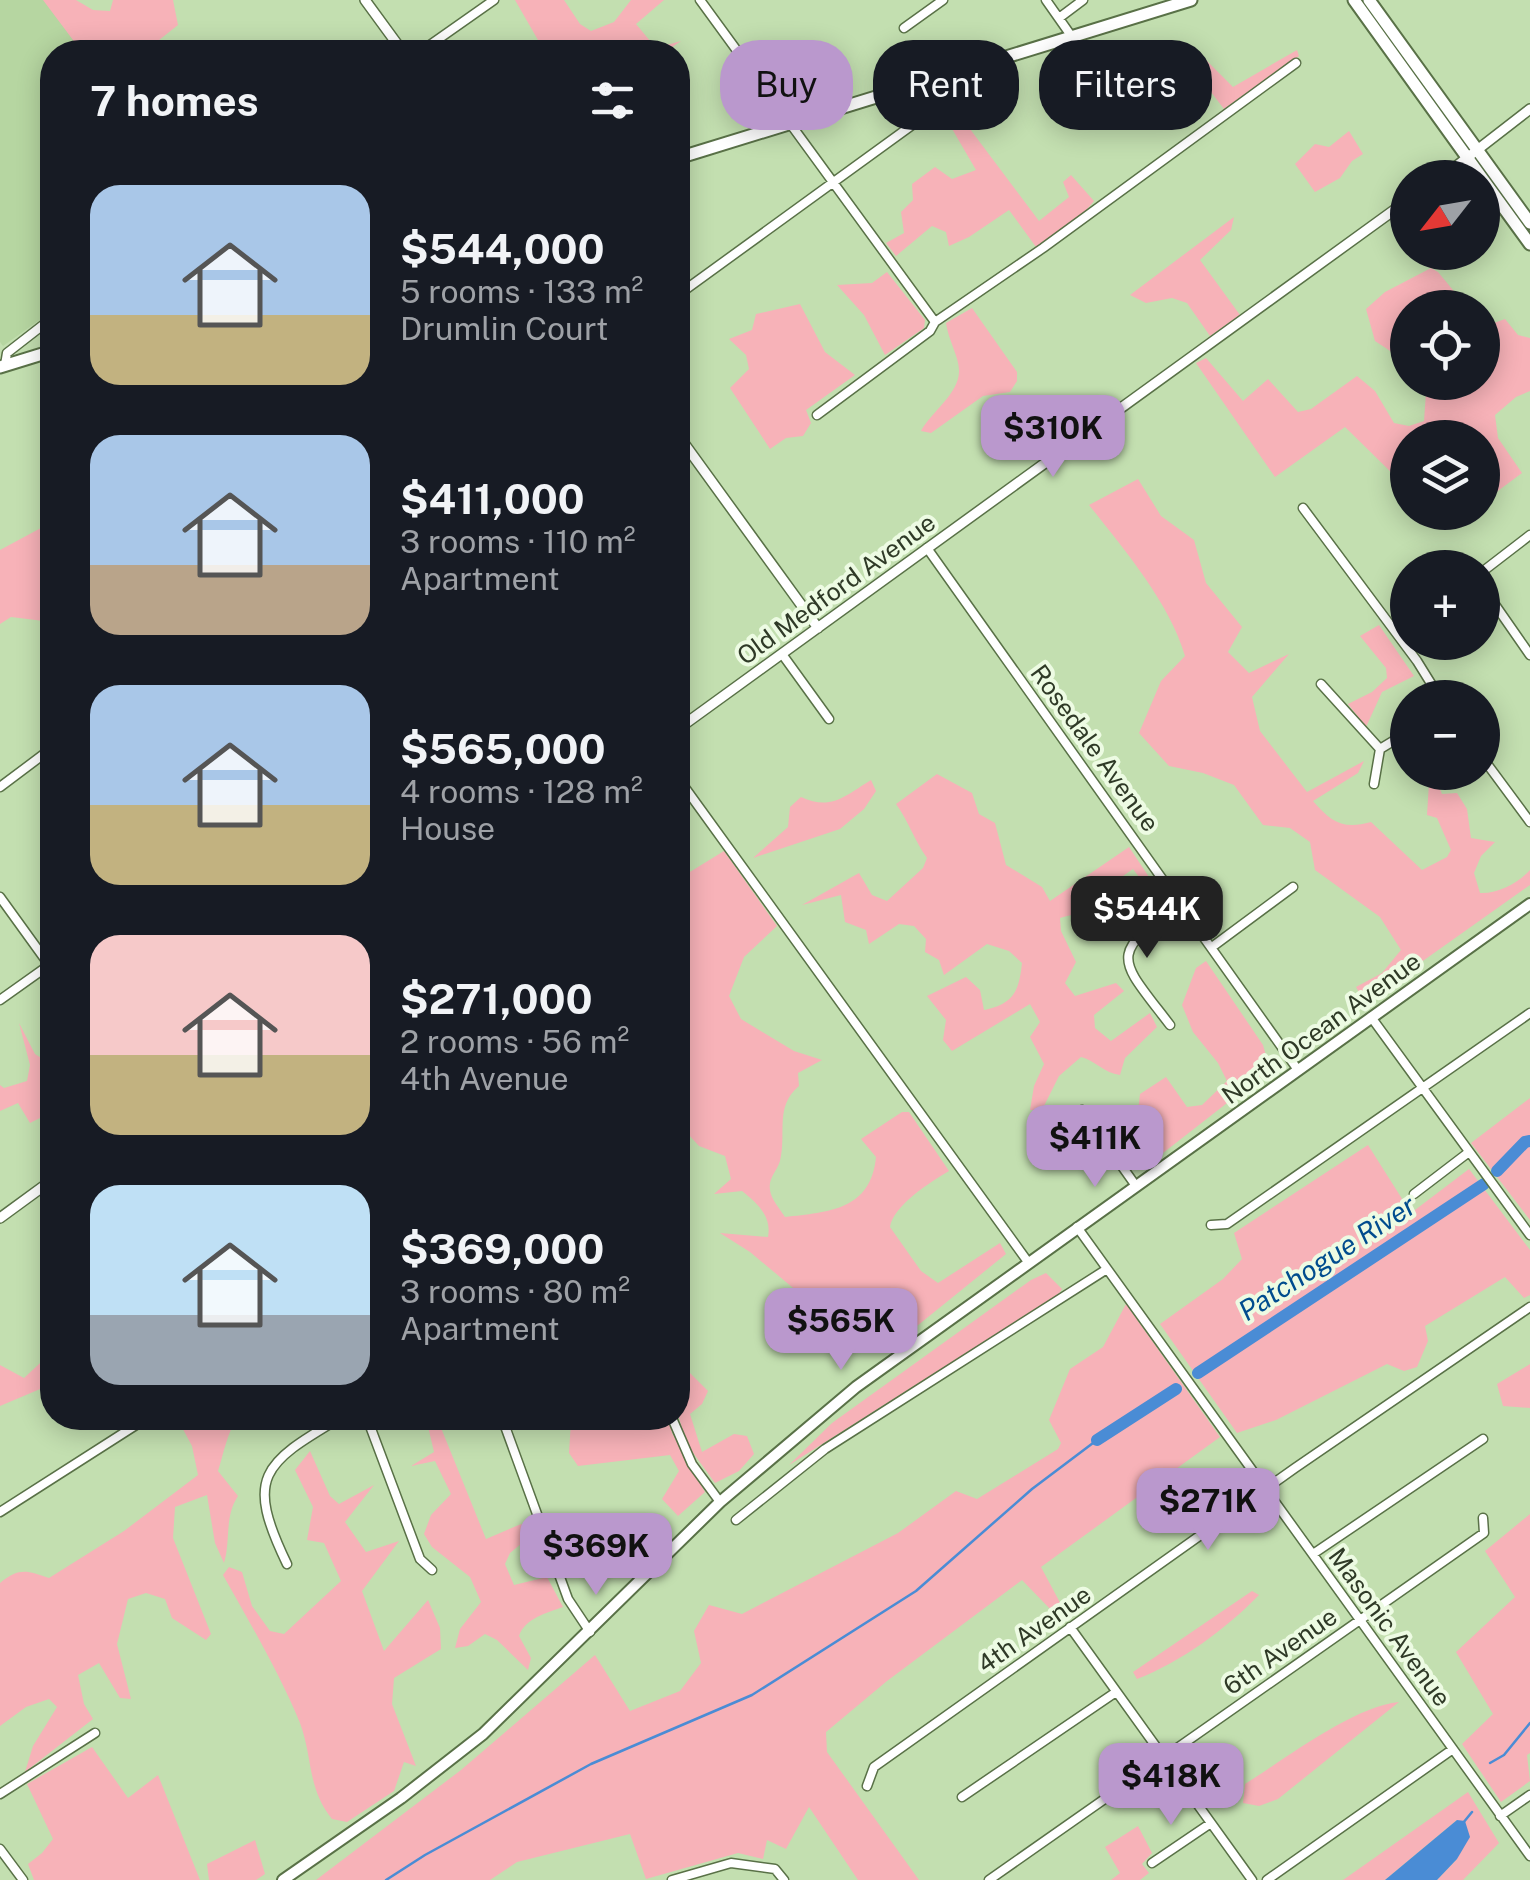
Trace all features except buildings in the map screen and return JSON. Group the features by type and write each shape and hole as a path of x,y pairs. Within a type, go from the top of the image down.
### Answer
{"main road":[{"path":"1019,53 1190,0"},
{"path":"1354,0 1530,223"},
{"path":"1369,0 1476,160"},
{"path":"690,154 769,130"},
{"path":"1500,203 1530,244"},
{"path":"2,366 40,354"},
{"name":"North Ocean Avenue","path":"284,1880 463,1750 590,1632 720,1502 856,1387 1530,904"}],"street":[{"path":"365,0 394,40"},
{"path":"437,40 494,0"},
{"path":"700,0 728,40"},
{"path":"904,28 942,0"},
{"path":"1046,0 1072,37"},
{"path":"1059,18 1084,0"},
{"path":"817,414 930,331 935,322 1296,64"},
{"path":"1466,160 1530,109"},
{"path":"792,130 935,322"},
{"path":"690,286 904,130"},
{"name":"Old Medford Avenue","path":"690,720 1390,213"},
{"path":"2,366 7,353 40,327"},
{"path":"690,452 818,628"},
{"path":"1303,508 1427,680"},
{"path":"1500,558 1530,535"},
{"name":"Rosedale Avenue","path":"927,548 1298,1070"},
{"path":"1500,612 1530,656"},
{"path":"782,654 829,719"},
{"path":"1321,684 1380,749"},
{"path":"1374,784 1380,749 1390,743"},
{"path":"0,787 40,757"},
{"path":"1500,781 1530,822"},
{"path":"690,795 1028,1262"},
{"path":"1212,947 1294,887"},
{"path":"0,897 40,951"},
{"path":"1170,1025 1128,964 1130,945 1139,932 1182,902"},
{"path":"0,1000 40,973"},
{"path":"1211,1226 1228,1224 1530,1013"},
{"path":"1371,1017 1530,1235"},
{"path":"1082,1110 1136,1186"},
{"path":"1414,1194 1469,1152"},
{"path":"0,1218 40,1189"},
{"name":"Masonic Avenue","path":"1077,1228 1530,1856"},
{"path":"736,1520 825,1449 1107,1270"},
{"name":"4th Avenue","path":"866,1786 874,1767 1530,1307"},
{"path":"0,1512 128,1430"},
{"path":"287,1564 265,1511 266,1480 278,1460 320,1430"},
{"path":"372,1430 420,1559 432,1570"},
{"path":"506,1430 568,1599 590,1632"},
{"path":"677,1430 692,1464 720,1502"},
{"path":"1312,1554 1483,1438"},
{"name":"6th Avenue","path":"989,1880 1484,1533 1483,1518"},
{"path":"1070,1627 1252,1880"},
{"path":"962,1797 1116,1692"},
{"path":"0,1794 95,1733"},
{"path":"1267,1880 1453,1749"},
{"path":"1500,1816 1530,1795"},
{"path":"1152,1863 1211,1823"},
{"path":"0,1848 23,1880"},
{"path":"672,1880 731,1863 775,1868 784,1880"}],"shaded area":[{"path":"0,0 50,0 79,40 40,40 40,320 3,346"},
{"path":"43,0 76,0 93,10 110,11 113,0 173,0 178,25 159,40 73,40"},
{"path":"515,0 564,0 580,24 591,31 614,22 631,0 664,0 636,24 649,40 538,40"},
{"path":"1297,50 1299,56 1224,109 1212,93 1212,66 1233,87"},
{"path":"953,130 971,130 1039,221 1069,197 1063,182 1071,175 1094,201 1083,214 1036,247 1009,210 949,246 946,232 932,226 896,256 886,243 904,233 901,212 913,200 912,184 935,167 952,179 976,170"},
{"path":"1349,131 1363,154 1352,161 1340,178 1315,192 1295,164 1315,144 1329,147"},
{"path":"1234,217 1231,230 1200,260 1240,315 1210,336 1187,303 1172,298 1146,303 1130,295"},
{"path":"1427,270 1438,272 1453,290 1390,290 1390,351 1375,341 1366,309 1385,292"},
{"path":"887,272 925,320 924,328 885,355 864,315 837,285 872,283"},
{"path":"800,304 825,352 855,375 806,410 811,423 803,436 786,438 770,449 730,388 749,369 746,355 729,339 752,330 756,314"},
{"path":"972,308 1017,372 1017,381 1010,392 983,396 931,433 921,431 958,378 959,365 946,323"},
{"path":"1505,319 1518,335 1530,338 1530,391 1516,397 1495,415 1496,420 1424,420 1426,400 1500,400 1500,321"},
{"path":"1206,358 1243,401 1268,379 1298,412 1311,409 1357,376 1375,391 1392,420 1390,471 1345,427 1275,477 1196,363"},
{"path":"1500,441 1522,473 1500,489"},
{"path":"1138,479 1161,516 1194,540 1206,583 1242,627 1228,652 1249,673 1289,654 1252,697 1260,731 1307,792 1364,761 1358,773 1313,801 1332,819 1345,824 1371,822 1422,870 1447,857 1451,850 1437,818 1427,815 1429,790 1457,793 1467,809 1471,838 1495,842 1481,856 1474,873 1480,893 1507,887 1530,870 1530,885 1365,1002 1356,987 1382,973 1401,950 1380,917 1315,870 1310,842 1290,828 1263,825 1234,785 1169,766 1139,733 1161,681 1185,656 1157,596 1089,505"},
{"path":"40,528 40,621 11,617 0,624 0,550"},
{"path":"1379,625 1390,641 1390,660 1403,660 1414,676 1390,680 1390,688 1382,692 1366,727 1348,704 1372,692 1387,678 1386,668 1360,636"},
{"path":"937,774 972,793 979,814 995,823 1006,865 1042,887 1050,901 1129,847 1155,886 1151,893 1133,869 1100,892 1120,927 1091,915 1060,918 1061,931 1076,962 1065,983 1075,996 1116,983 1124,991 1094,1015 1095,1028 1111,1041 1150,1013 1157,1027 1125,1058 1120,1075 1081,1057 1059,1076 1042,1110 1030,1110 1034,1086 1044,1064 1030,1037 1040,1022 1030,1004 952,1051 943,1040 946,1020 927,996 966,977 980,990 984,1010 1002,1004 1017,989 1022,963 1009,951 987,944 944,975 939,960 925,952 926,939 914,926 899,924 869,944 866,930 845,922 841,895 802,905 859,873 872,895 887,901 923,868 927,858 896,804"},
{"path":"871,780 876,791 864,809 840,829 753,858 788,827 790,807 801,797 829,802"},
{"path":"724,851 777,926 744,957 729,996 741,1019 794,1051 822,1060 798,1073 799,1086 786,1103 782,1151 770,1186 785,1217 832,1210 857,1198 866,1188 876,1157 861,1139 902,1112 909,1112 949,1171 905,1203 890,1227 921,1271 938,1283 1000,1243 1006,1254 891,1347 877,1341 835,1302 824,1304 801,1320 798,1292 720,1233 768,1237 769,1229 762,1211 742,1191 714,1194 731,1179 725,1156 699,1146 690,1136 690,872"},
{"path":"1206,961 1263,1045 1267,1059 1263,1075 1154,1160 1158,1135 1138,1111 1140,1094 1166,1077 1187,1107 1202,1105 1227,1081 1193,1032 1182,1005 1196,968"},
{"path":"19,1023 40,1057 40,1118 30,1123 18,1103 0,1111 0,1085 4,1088 27,1081 30,1065"},
{"path":"1530,1098 1530,1220 1471,1143"},
{"path":"1368,1145 1411,1213 1469,1169 1530,1250 1530,1295 1524,1298 1505,1277 1425,1326 1428,1341 1417,1367 1404,1371 1387,1364 1276,1420 1237,1433 1160,1324 1223,1279 1242,1259 1234,1233"},
{"path":"1046,1273 1062,1289 1058,1295 789,1465 832,1423"},
{"path":"1126,1304 1220,1437 1041,1567 1064,1610 1052,1611 1022,1580 826,1732 827,1752 919,1880 858,1880 809,1807 786,1849 767,1840 763,1859 738,1853 646,1879 630,1834 517,1862 490,1880 316,1880 461,1770 595,1655 630,1711 680,1691 701,1663 694,1631 709,1605 742,1614 898,1533 956,1491 977,1499 1058,1449 1061,1443 1049,1420 1070,1369 1103,1347"},
{"path":"40,1363 40,1389 0,1406 0,1365 24,1378"},
{"path":"1530,1364 1530,1408 1503,1406 1497,1384"},
{"path":"690,1373 708,1391 702,1404 690,1414"},
{"path":"690,1414 702,1452 734,1434 747,1436 754,1454 739,1471 715,1483 686,1443 682,1430 690,1430"},
{"path":"183,1430 231,1430 218,1471 238,1496 231,1512 224,1563 215,1543 207,1495 175,1507 173,1538 211,1634 206,1640 172,1618 165,1599 146,1593 128,1599 117,1644 131,1699 120,1698 99,1663 78,1675 84,1704 93,1719 25,1772 33,1746 57,1707 49,1699 26,1707 0,1726 0,1583 24,1572 49,1578 124,1531 198,1475 192,1446"},
{"path":"429,1430 442,1430 486,1539 521,1524 532,1535 510,1553 505,1564 514,1585 547,1577 563,1607 537,1617 522,1630 519,1636 531,1658 528,1670 497,1640 485,1634 468,1646 455,1648 460,1629 481,1602 470,1577 432,1547 424,1534 431,1515 451,1494 435,1461 411,1466 434,1452"},
{"path":"570,1430 671,1430 705,1492 678,1516 662,1499 679,1471 670,1455 578,1466 569,1453"},
{"path":"310,1451 330,1496 339,1504 374,1485 345,1522 366,1552 399,1541 362,1591 384,1651 428,1600 440,1628 441,1649 394,1678 392,1704 416,1766 404,1762 394,1791 347,1822 332,1819 318,1796 292,1704 223,1575 229,1567 242,1572 252,1606 270,1631 284,1634 341,1581 324,1543 307,1540 313,1507 295,1470"},
{"path":"1530,1514 1530,1781 1501,1802 1462,1744 1493,1714 1456,1652 1515,1597 1485,1551"},
{"path":"1252,1591 1259,1595 1217,1632 1186,1654 1137,1679 1133,1672"},
{"path":"1399,1702 1278,1799 1259,1806 1243,1803 1245,1784 1299,1748 1362,1713"},
{"path":"92,1747 128,1798 158,1775 200,1880 34,1880 28,1864 53,1839 27,1784"},
{"path":"1468,1792 1499,1843 1463,1880 1437,1880 1457,1859 1457,1820 1385,1880 1343,1880"},
{"path":"1138,1826 1152,1853 1142,1864 1149,1873 1140,1880 1111,1880 1120,1873 1105,1847"},
{"path":"255,1840 265,1874 256,1880 209,1880 207,1864"}],"water":[{"path":"1457,1820 1465,1821 1470,1837 1457,1859 1437,1880 1385,1880"}],"waterway":[{"name":"Patchogue River","path":"1497,1171 1530,1141"},
{"name":"Patchogue River","path":"1198,1373 1484,1184"},
{"name":"Patchogue River","path":"1097,1440 1176,1389"},
{"path":"386,1880 591,1764 752,1695 916,1591 1032,1489 1097,1440"},
{"path":"1490,1763 1504,1755 1530,1723"},
{"path":"1463,1823 1472,1812"}]}
